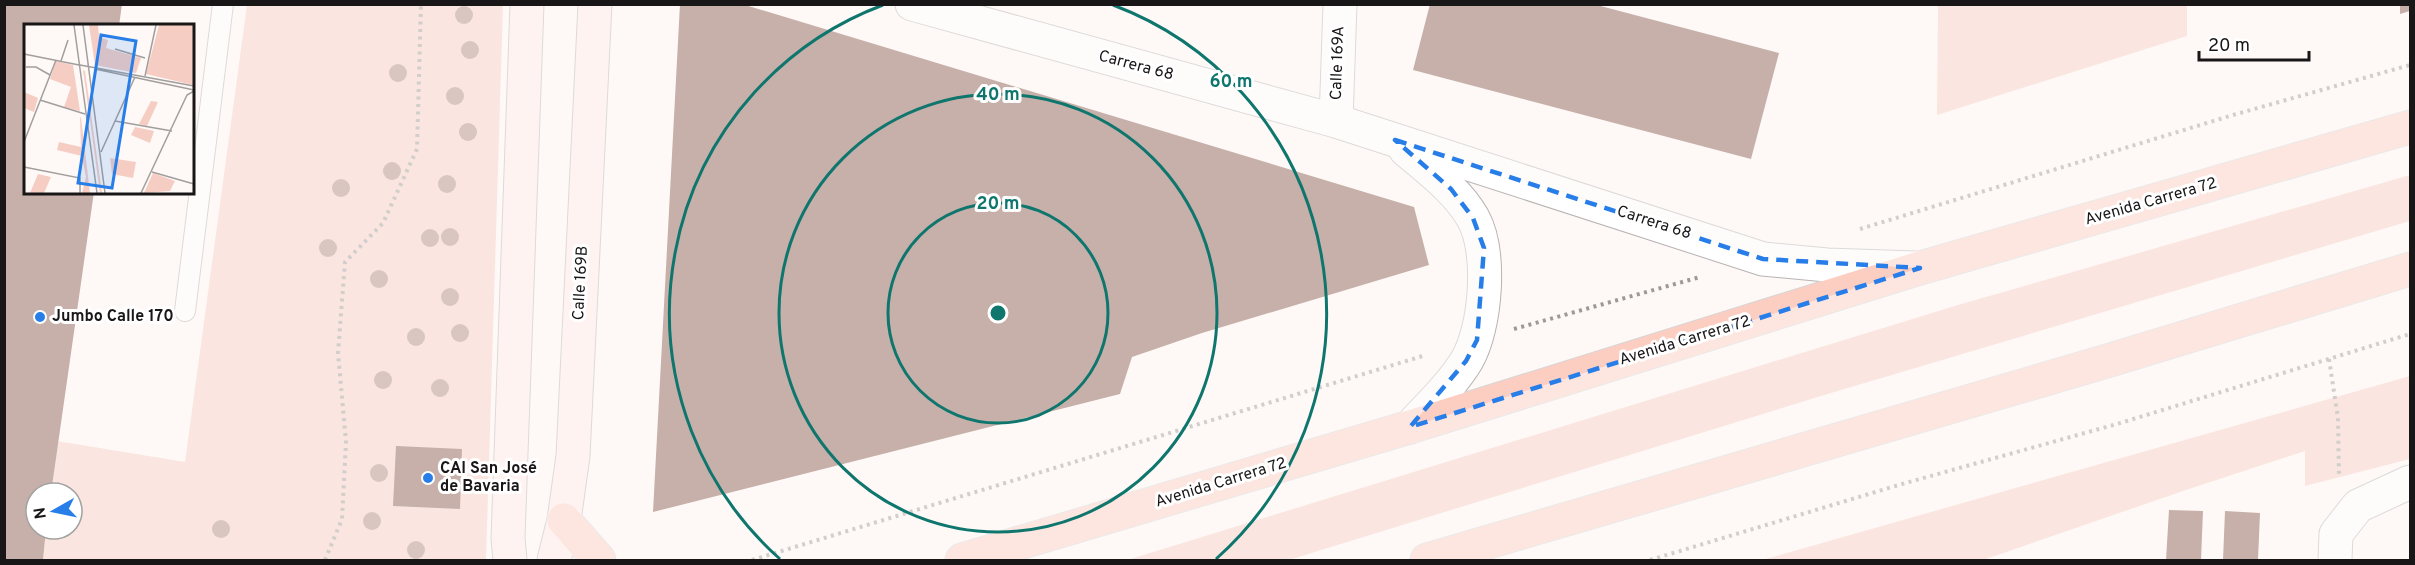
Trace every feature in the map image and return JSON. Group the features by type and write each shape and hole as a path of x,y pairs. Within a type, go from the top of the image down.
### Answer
{"highway":[{"name":"Avenida Carrera 72","path":"962,561 1410,427 1920,268 2410,127"},
{"path":"1427,561 2107,361 2410,269"},
{"path":"564,520 599,561"}],"main road":[{"path":"510,561 508,538 527,4"},
{"name":"Calle 169B","path":"554,561 564,520 573,456 594,4"}],"street":[{"name":"Carrera 68","path":"912,4 1336,121 1763,259 1827,265 1920,268"},
{"name":"Calle 169A","path":"1336,121 1340,4"},
{"name":"Carrera 68","path":"1395,140 1451,189 1473,218 1484,248 1485,281 1477,340 1466,361 1442,393 1410,427"},
{"path":"2336,548 2358,506 2410,482"}],"lane":[{"path":"185,311 223,4"}],"path":[{"path":"325,561 342,519 346,442 338,353 345,262 383,224 417,149 421,4"},
{"path":"1855,231 2233,115 2410,65"},
{"path":"752,561 1477,340 1706,275"},
{"path":"1650,561 1902,484 2117,424 2410,334"},
{"path":"2329,359 2338,418 2336,548"}],"highlighted area":[{"path":"1395,140 1763,259 1920,268 1410,427 1466,361 1477,340 1484,248 1473,218 1451,189"}],"shaded area":[{"path":"247,5 503,5 486,560 43,560 45,541 84,541 84,481 52,481 57,441 185,462"},
{"path":"1938,5 2187,5 2187,36 1937,115"},
{"path":"2410,175 2410,221 1821,396 1289,560 1127,560 1958,305"},
{"path":"2410,376 2410,459 2305,486 2305,451 1983,560 1762,560"}],"building":[{"name":"Jumbo Calle 170","path":"4,4 122,4 119,24 24,24 24,194 94,194 53,481 24,481 24,541 45,541 43,560 4,560"},
{"path":"680,4 742,4 1414,207 1429,265 1202,333 1132,357 1120,394 653,512"},
{"path":"1430,4 1593,4 1779,53 1751,159 1413,70"},
{"path":"2400,4 2410,4 2410,11 2400,14"},
{"name":"CAI San José de Bavaria","path":"396,446 462,449 460,509 393,506"},
{"path":"2169,510 2203,511 2201,560 2166,560"},
{"path":"2225,511 2260,513 2258,560 2223,560"}],"place":[{"name":"Jumbo Calle 170","path":"40,317"},
{"name":"CAI San José de Bavaria","path":"428,478"}]}
